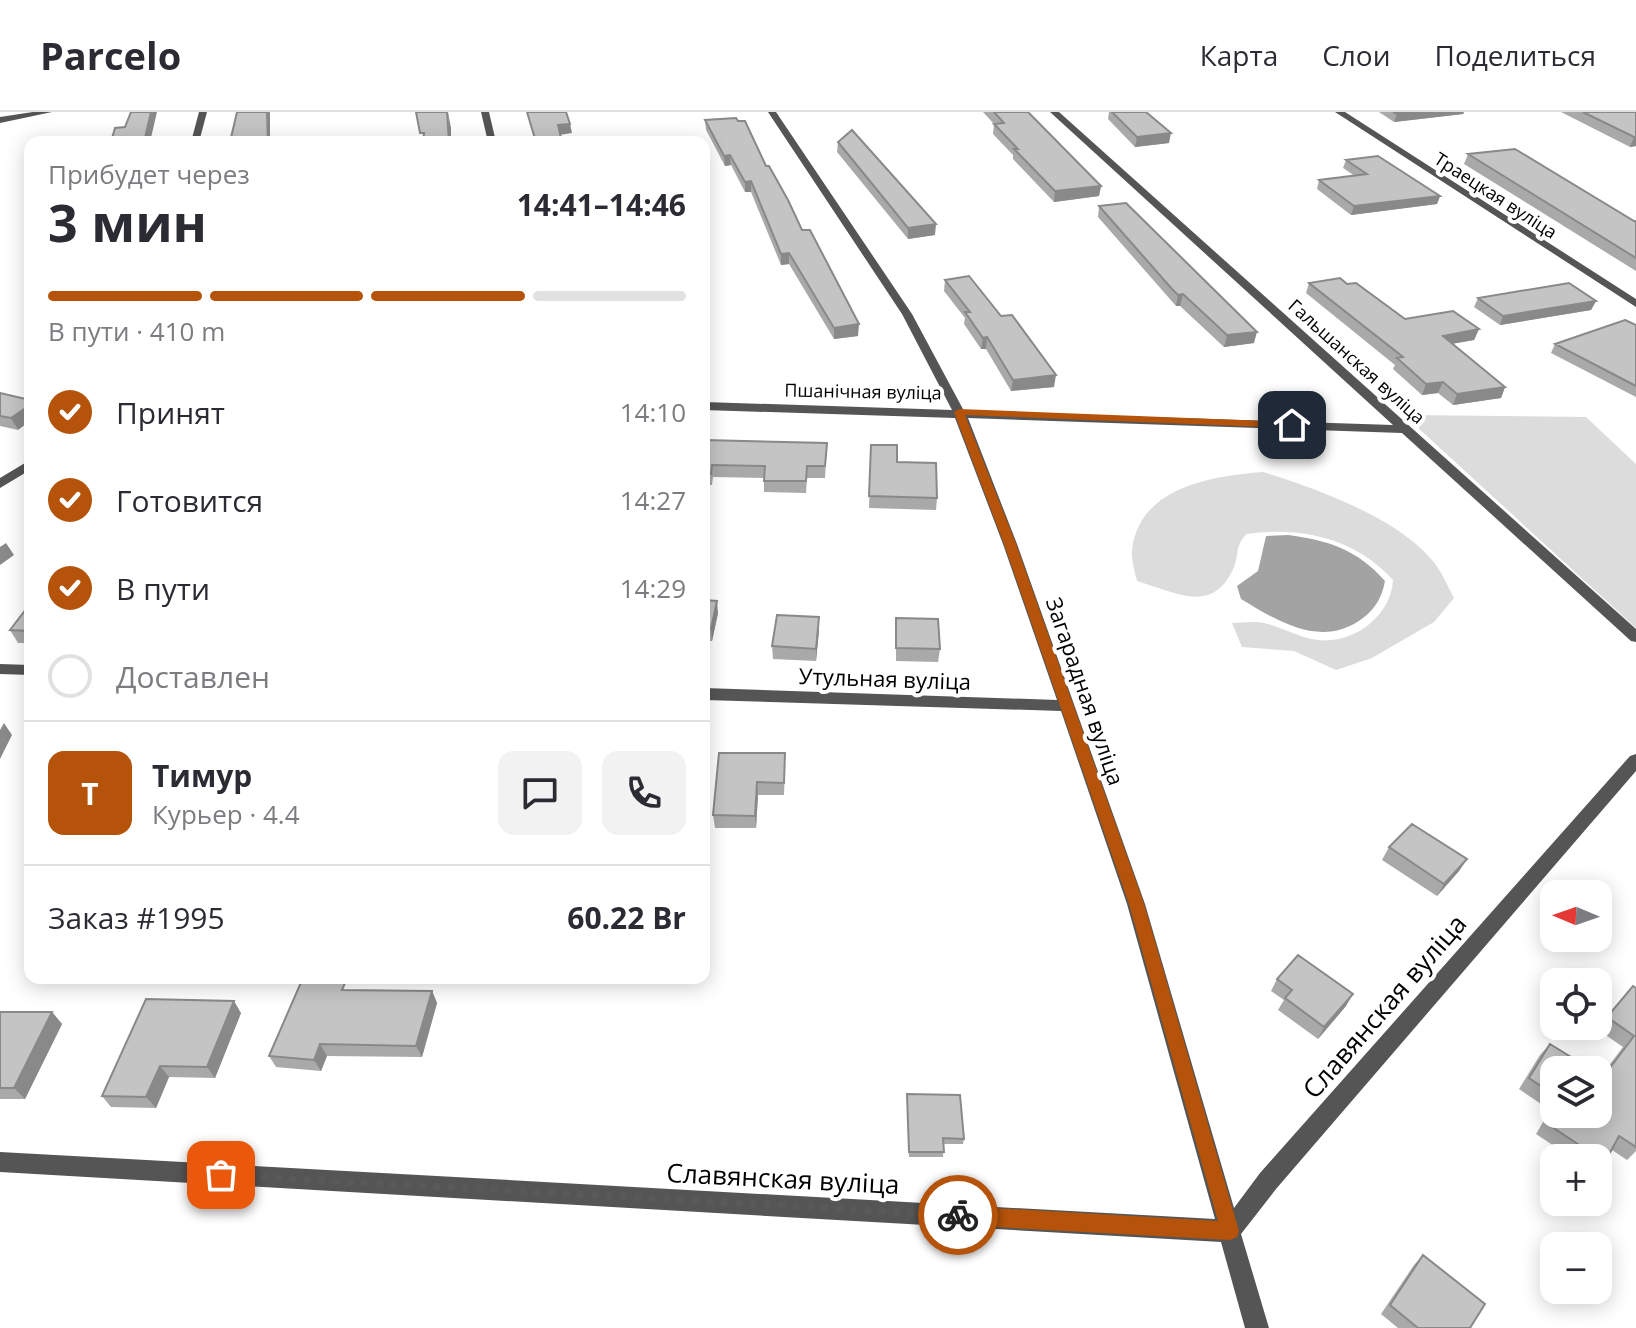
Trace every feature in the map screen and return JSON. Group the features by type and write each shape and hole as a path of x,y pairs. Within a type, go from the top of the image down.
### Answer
{"street":[{"path":"0,120 48,112"},
{"path":"197,136 203,112"},
{"path":"485,112 491,136"},
{"name":"Загарадная вуліца","path":"772,112 907,314 959,412 1010,544 1136,904 1257,1328"},
{"name":"Гальшанская вуліца","path":"1054,112 1636,637"},
{"name":"Траецкая вуліца","path":"1339,112 1636,304"},
{"name":"Пшанічная вуліца","path":"710,406 1406,429"},
{"path":"0,484 24,468"},
{"path":"0,669 24,670"},
{"name":"Утульная вуліца","path":"710,694 1065,706"},
{"name":"Славянская вуліца","path":"0,1162 1230,1231 1268,1181 1636,760"}],"shaded area":[{"path":"1404,415 1586,417 1636,464 1636,628"},
{"path":"1263,472 1332,496 1402,533 1436,565 1454,598 1434,622 1372,658 1336,670 1294,651 1242,647 1232,623 1264,623 1318,640 1345,637 1368,625 1386,605 1393,580 1362,554 1345,545 1308,534 1247,534 1225,582 1204,596 1179,594 1137,581 1132,550 1138,529 1148,512 1163,499 1201,482"},
{"path":"1288,535 1341,548 1375,570 1385,581 1372,610 1348,627 1316,632 1285,623 1241,599 1237,586 1258,571 1266,536"}],"building":[{"path":"131,112 151,112 145,136 113,136 115,128 125,127"},
{"path":"237,112 267,112 268,136 231,136"},
{"path":"416,112 447,112 449,136 424,136 424,133 420,133"},
{"path":"527,112 566,112 570,124 558,125 561,136 534,136"},
{"path":"994,112 1028,112 1101,186 1055,191 994,124 1004,123"},
{"path":"1112,112 1146,112 1171,133 1137,137"},
{"path":"1583,112 1636,112 1636,137 1634,137"},
{"path":"736,118 745,121 766,166 769,166 802,230 810,230 859,324 834,328 789,253 781,254 751,181 745,182 730,155 724,156 705,120"},
{"path":"852,130 936,224 908,228 838,142"},
{"path":"1515,149 1636,221 1636,258 1468,154"},
{"path":"1378,156 1440,196 1354,206 1319,180 1367,174 1346,160"},
{"path":"1126,203 1257,332 1227,335 1183,294 1178,295 1099,206"},
{"path":"969,276 1001,316 1012,315 1056,375 1013,380 987,337 983,338 965,312 970,312 945,280"},
{"path":"1340,278 1347,284 1356,283 1405,319 1453,311 1479,329 1443,336 1505,387 1457,394 1443,382 1426,384 1397,358 1403,357 1309,283"},
{"path":"1569,283 1596,301 1503,316 1478,298"},
{"path":"1625,320 1636,325 1636,386 1555,344"},
{"path":"0,393 24,399 24,409 11,418 0,416"},
{"path":"710,440 827,443 825,466 807,466 806,481 764,481 765,466 712,465 711,474"},
{"path":"871,445 897,445 897,462 936,463 937,498 869,496"},
{"path":"710,600 717,601 711,629"},
{"path":"24,612 24,631 10,630"},
{"path":"777,615 819,617 816,649 772,646"},
{"path":"896,618 938,619 940,649 896,648"},
{"path":"719,753 785,753 784,783 757,782 755,816 713,815"},
{"path":"1412,824 1467,859 1444,884 1389,847"},
{"path":"1298,955 1353,994 1324,1027 1285,998 1292,990 1277,979"},
{"path":"300,984 345,984 342,990 432,991 416,1046 320,1044 314,1060 269,1056"},
{"path":"1633,986 1636,988 1636,1147 1619,1136 1612,1149 1612,1144 1578,1144 1554,1128 1612,1128 1612,1065 1634,1036 1612,1021 1612,1011"},
{"path":"146,999 234,1001 207,1067 160,1066 146,1097 102,1096"},
{"path":"0,1012 52,1012 14,1088 0,1088"},
{"path":"1550,1044 1569,1056 1543,1056"},
{"path":"1540,1060 1540,1085 1529,1078"},
{"path":"907,1094 960,1095 964,1139 943,1138 944,1152 909,1152"},
{"path":"1423,1255 1485,1304 1470,1328 1418,1328 1390,1305"}],"way so far":[{"path":"221,1175 958,1215"}],"route":[{"path":"958,1215 1230,1231 1136,904 1010,544 959,412 1292,425"}]}
